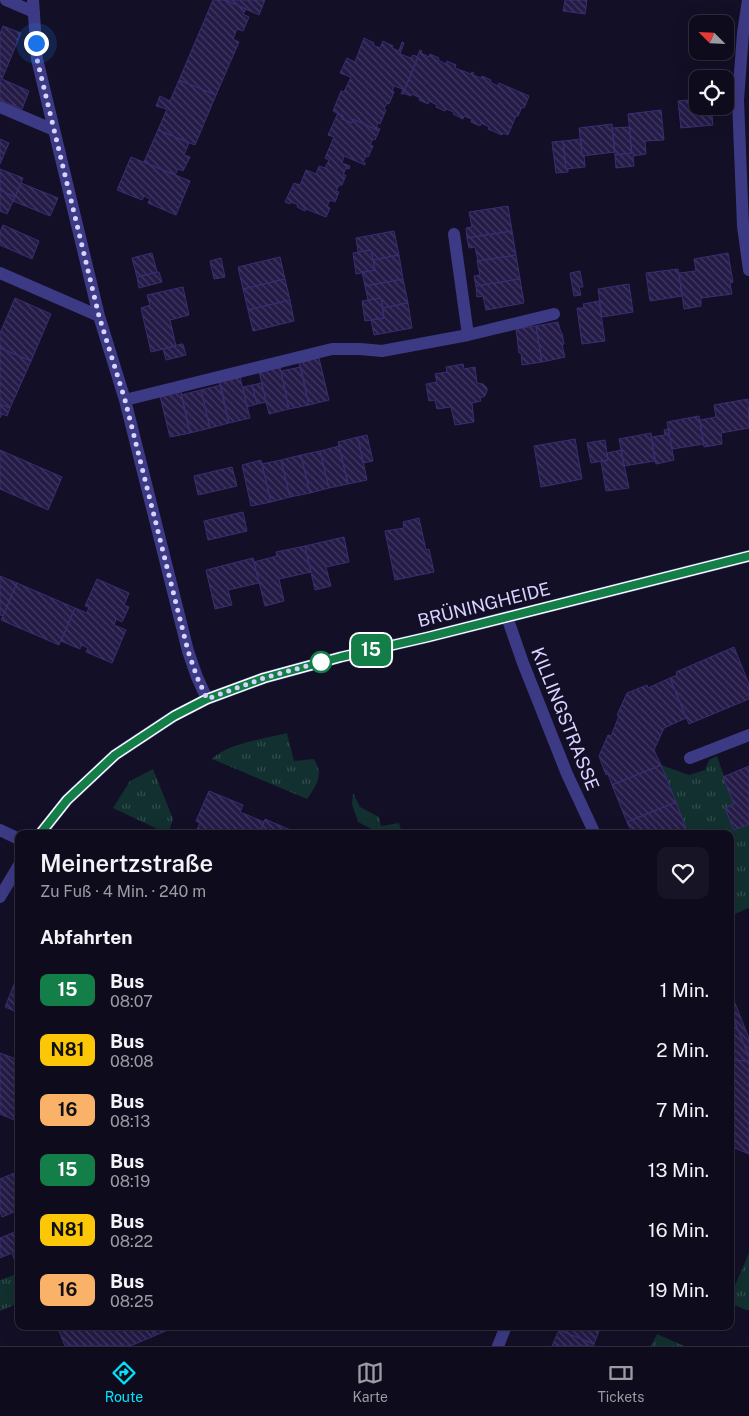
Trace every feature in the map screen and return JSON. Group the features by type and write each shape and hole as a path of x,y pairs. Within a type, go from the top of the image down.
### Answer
{"street":[{"path":"6,0 34,6 37,59 99,316 125,400 188,651 207,699"},
{"path":"748,0 742,42 738,100 743,226 749,270"},
{"path":"0,107 54,130"},
{"path":"454,234 468,335"},
{"path":"0,273 99,316"},
{"path":"125,400 332,349 382,351 468,335 554,314"},
{"name":"BRÜNINGHEIDE","path":"43,830 67,800 115,755 174,716 207,699 264,678 341,657 749,556"},
{"name":"KILLINGSTRASSE","path":"506,617 567,774 593,830"},
{"path":"690,758 749,735"},
{"path":"0,830 15,837"},
{"path":"0,897 15,872"},
{"path":"498,1346 504,1330"}],"green space":[{"path":"287,733 294,761 314,759 319,770 318,780 307,799 212,759 237,745"},
{"path":"717,756 734,804 726,808 734,829 749,824 749,908 734,914 734,830 686,830 661,765 689,775 705,770 709,760"},
{"path":"153,769 173,819 169,830 160,830 113,808 130,781"},
{"path":"353,793 360,807 379,817 381,826 399,823 401,830 373,830 358,822 352,804"},
{"path":"749,1253 749,1310 734,1305 734,1288"},
{"path":"15,1274 15,1305 0,1311 0,1280"},
{"path":"657,1334 684,1346 651,1346"}],"building":[{"path":"213,0 225,0 246,9 243,14 249,17 243,31 237,29 233,39 239,42 216,95 179,80"},
{"path":"225,0 265,0 259,15"},
{"path":"565,0 587,0 585,14 563,11"},
{"path":"3,26 21,33 2,79 29,91 22,109 0,100 0,34"},
{"path":"364,38 380,48 383,41 399,51 402,42 404,43 400,54 411,58 413,55 418,57 403,94 401,94 403,89 394,86 392,91 394,92 389,104 387,103 380,124 378,123 376,127 380,129 379,131 353,119 352,123 342,119 343,116 333,111 341,91 344,92 351,77 340,73 347,58 355,62"},
{"path":"420,50 422,51 421,53 429,57 430,54 446,64 447,61 456,65 455,68 471,74 472,72 474,73 473,75 481,78 482,76 498,86 499,83 529,96 524,108 522,107 518,116 516,116 508,135 503,133 502,135 488,129 489,127 481,123 480,126 471,122 472,119 464,116 463,119 453,114 454,112 446,109 445,111 429,101 428,104 412,94 411,96 403,93"},
{"path":"179,80 216,95 195,145 158,130 167,109 156,106 160,96 170,101"},
{"path":"689,100 689,115 712,115 713,125 681,128 678,101"},
{"path":"661,110 664,140 645,141 646,154 633,156 634,166 616,168 615,155 632,153 628,114"},
{"path":"338,113 343,116 342,119 352,123 353,119 379,131 375,140 373,139 370,145 373,146 368,157 366,156 363,162 365,165 344,156 342,163 350,166 349,169 346,168 343,175 346,175 342,185 339,185 336,191 339,192 335,202 330,200 327,206 330,208 326,217 306,209 305,211 291,202 290,204 285,202 294,183 300,185 306,170 316,174 319,166 325,168 329,160 325,158 334,137 328,135"},
{"path":"612,124 615,152 582,156 579,128"},
{"path":"629,127 632,153 615,155 612,128"},
{"path":"158,130 189,143 184,155 190,157 183,171 178,169 175,175 144,162"},
{"path":"0,139 9,143 0,164"},
{"path":"581,139 585,167 566,169 563,141"},
{"path":"563,141 568,172 556,173 552,142"},
{"path":"131,157 190,181 176,215 148,203 150,199 144,196 142,200 117,190"},
{"path":"0,169 23,178 15,197 0,190"},
{"path":"21,183 58,198 50,216 13,201"},
{"path":"0,190 15,197 7,214 0,211"},
{"path":"508,206 512,231 467,238 466,228 472,227 469,212"},
{"path":"3,225 39,241 32,259 0,245 0,232"},
{"path":"394,231 399,255 373,260 371,250 358,252 356,238"},
{"path":"512,231 516,255 478,261 475,247 469,248 467,238"},
{"path":"371,250 375,270 356,274 353,253"},
{"path":"152,253 157,272 137,277 132,258"},
{"path":"728,253 733,282 730,283 732,294 701,298 701,306 684,309 679,273 696,271 694,259"},
{"path":"399,255 403,279 365,286 362,272 375,270 373,260"},
{"path":"516,255 520,279 476,286 474,276 480,275 477,261"},
{"path":"280,257 285,279 243,289 238,267"},
{"path":"221,258 225,277 214,279 210,261"},
{"path":"678,269 682,296 650,301 646,273"},
{"path":"580,271 583,287 579,287 581,295 574,296 570,273"},
{"path":"159,272 162,282 139,288 137,277"},
{"path":"285,279 290,300 248,310 243,289"},
{"path":"403,279 408,303 383,308 381,298 368,300 365,286"},
{"path":"520,279 524,303 486,310 483,296 477,297 476,286"},
{"path":"629,284 633,312 602,317 598,289"},
{"path":"183,287 189,315 170,320 176,346 151,352 141,308 150,305 147,295"},
{"path":"15,298 51,314 31,361 0,348 0,333"},
{"path":"381,298 384,318 365,321 362,301"},
{"path":"290,300 294,321 253,331 248,310"},
{"path":"599,301 605,341 582,344 577,308 584,308 583,304"},
{"path":"408,303 412,328 374,335 371,320 384,318 383,308"},
{"path":"558,322 562,333 565,357 542,362 536,326"},
{"path":"536,326 542,362 522,365 516,329"},
{"path":"183,344 186,355 166,360 163,349"},
{"path":"0,348 31,361 10,408 0,404"},
{"path":"319,358 329,400 309,405 299,363"},
{"path":"463,364 464,369 475,367 477,383 483,384 487,391 485,396 480,398 481,401 472,403 474,422 455,425 451,407 437,409 435,400 429,401 426,384 437,382 435,374 447,372 446,367"},
{"path":"280,367 289,409 269,414 259,372"},
{"path":"301,367 309,405 289,409 281,371"},
{"path":"240,377 250,418 229,423 219,382"},
{"path":"262,383 266,402 257,404 252,385"},
{"path":"221,385 229,423 210,428 201,390"},
{"path":"252,385 257,404 247,407 243,387"},
{"path":"201,390 210,428 190,433 181,395"},
{"path":"181,391 190,433 170,437 160,396"},
{"path":"748,399 749,428 721,433 722,444 704,447 700,420 716,417 714,405"},
{"path":"0,404 10,408 7,416 2,414 0,418"},
{"path":"699,416 704,444 672,449 667,422"},
{"path":"668,429 674,460 656,464 651,437 665,435 664,430"},
{"path":"651,433 655,461 624,466 619,439"},
{"path":"367,435 373,461 363,463 358,437"},
{"path":"358,437 367,480 348,484 338,442"},
{"path":"575,439 582,479 541,487 534,446"},
{"path":"605,440 608,460 591,463 587,443"},
{"path":"339,446 348,484 329,488 320,451"},
{"path":"0,450 62,477 48,510 0,489"},
{"path":"621,450 629,488 606,491 601,461 608,460 607,453"},
{"path":"320,451 329,488 310,493 301,455"},
{"path":"301,455 310,493 290,497 281,460"},
{"path":"261,460 271,502 251,506 242,465"},
{"path":"281,460 290,497 271,502 262,464"},
{"path":"232,467 237,486 198,495 194,476"},
{"path":"243,512 247,531 208,540 204,521"},
{"path":"419,518 426,550 429,549 434,572 395,580 385,531 404,528 403,522"},
{"path":"344,537 349,562 326,567 331,586 315,590 305,546"},
{"path":"305,546 311,572 279,579 284,601 265,606 254,562 277,556 276,552"},
{"path":"253,558 259,583 228,590 232,605 215,609 206,570"},
{"path":"0,576 17,583 3,616 0,615"},
{"path":"97,579 129,593 124,605 129,607 122,622 116,619 114,625 126,630 112,663 86,652 88,648 81,645 80,649 61,641 75,608 87,613 89,607 85,606"},
{"path":"17,583 75,608 59,645 1,620"},
{"path":"734,647 749,684 749,699 689,724 670,678 677,675 676,672"},
{"path":"670,678 686,718 664,728 654,750 661,765 612,785 599,756 608,735 611,736 619,716 617,715 627,693 647,685 648,688"},
{"path":"661,765 676,802 627,822 612,785"},
{"path":"749,766 749,824 734,830 725,808 734,804 723,777"},
{"path":"209,791 243,805 240,812 264,822 261,830 197,830 200,823 196,821"},
{"path":"676,802 686,830 631,830 627,822"},
{"path":"265,819 291,830 261,830"},
{"path":"15,982 15,1011 5,1007"},
{"path":"734,1001 749,1038 749,1057 734,1020"},
{"path":"734,1020 749,1057 749,1061 734,1060"},
{"path":"0,1053 15,1059 15,1120 0,1114"},
{"path":"734,1060 749,1061 749,1154 734,1148"},
{"path":"15,1173 15,1212 2,1217 0,1211 0,1179"},
{"path":"15,1232 15,1261 12,1253 0,1258 0,1238"},
{"path":"59,1330 152,1330 154,1336 130,1346 65,1346"},
{"path":"152,1330 168,1330 154,1336"},
{"path":"559,1330 599,1330 594,1344"},
{"path":"559,1330 594,1344 593,1346 552,1346"}],"bus line":[{"name":"15","path":"43,830 67,800 115,755 174,716 207,699 264,678 341,657 749,556"}],"route":[{"path":"36,43 37,59 99,316 125,400 188,651 207,699 264,678 321,662"}]}
